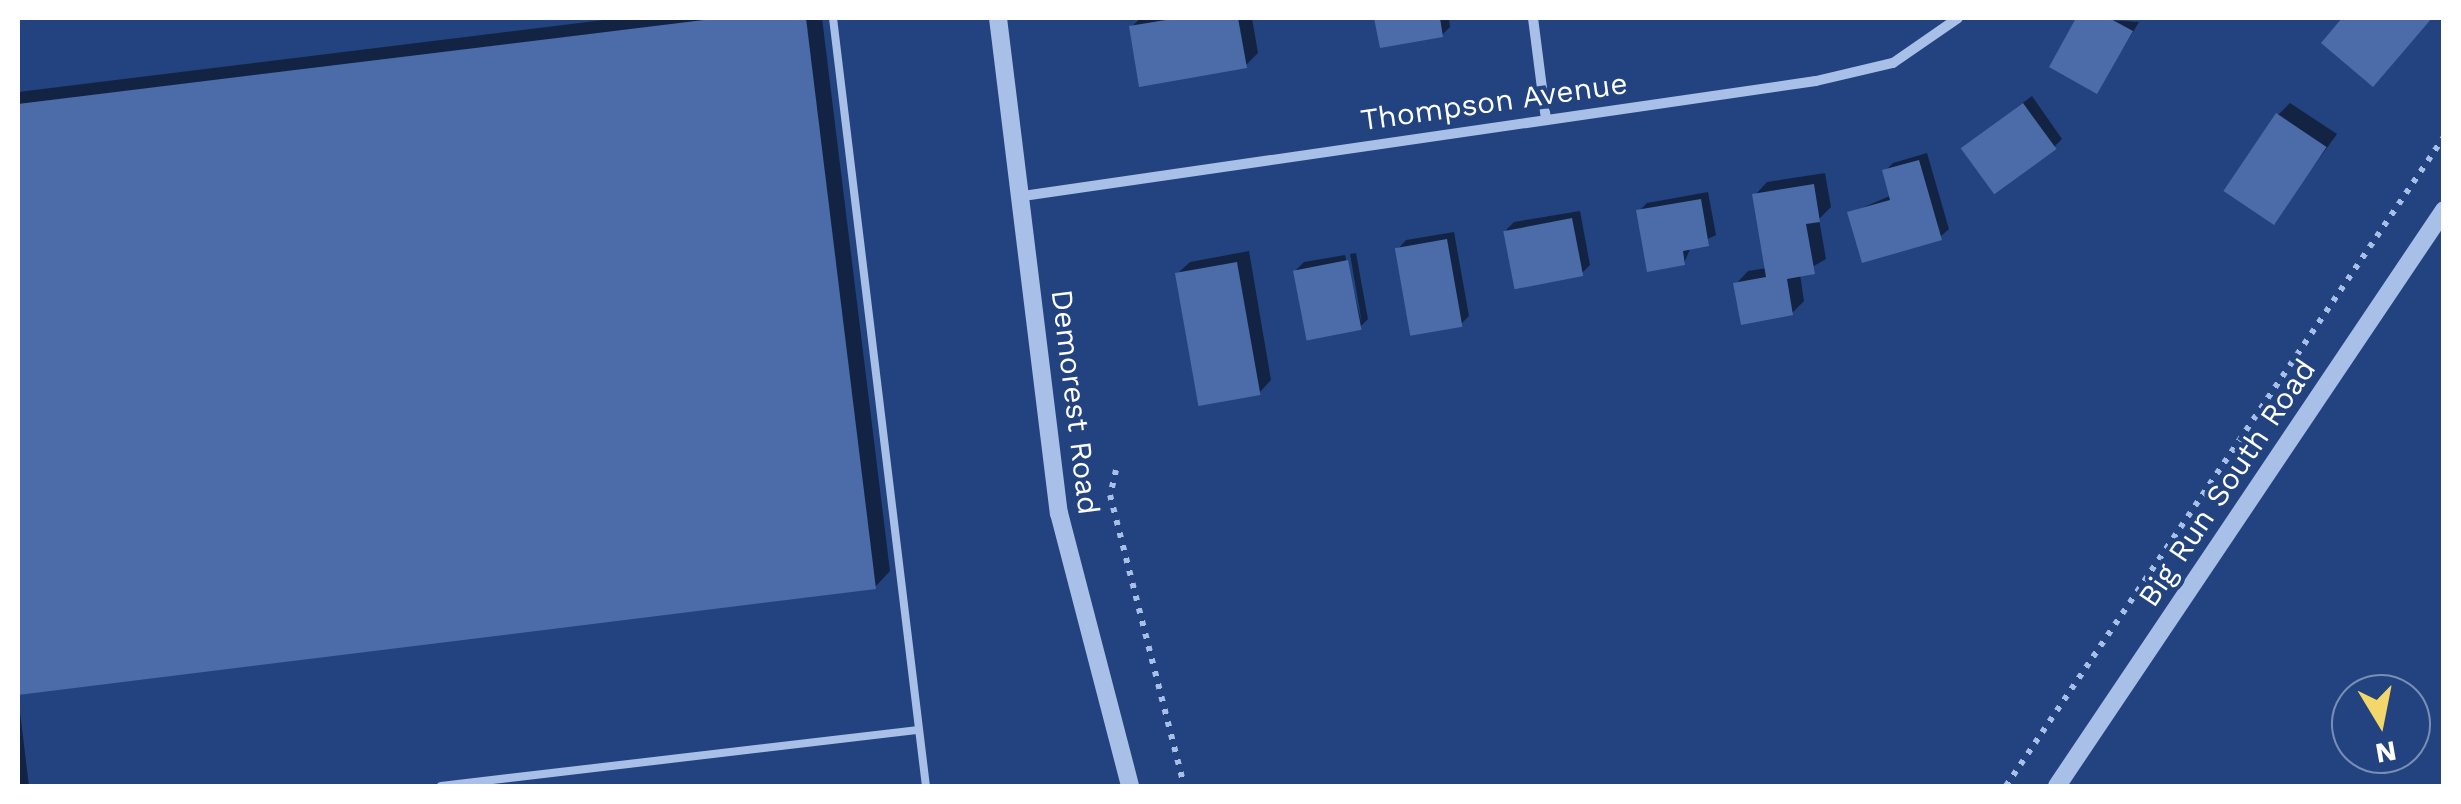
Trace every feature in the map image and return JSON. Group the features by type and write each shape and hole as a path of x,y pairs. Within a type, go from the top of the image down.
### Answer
{"street":[{"name":"Demorest Road","path":"998,18 1060,513 1130,786"},
{"path":"1532,18 1546,120"},
{"name":"Thompson Avenue","path":"1023,196 1816,81 1893,63 1958,18"},
{"name":"Big Run South Road","path":"2057,786 2444,210"}],"lane":[{"path":"833,18 926,786"},
{"path":"440,786 919,730"}],"path":[{"path":"2006,786 2444,137"},
{"path":"1116,470 1110,495 1184,786"}],"building":[{"path":"720,18 806,18 876,589 18,695 18,104"},
{"path":"1178,18 1238,18 1247,68 1139,87 1129,26"},
{"path":"1374,18 1440,18 1443,37 1380,48"},
{"path":"2076,18 2109,18 2133,31 2097,94 2049,67"},
{"path":"2342,18 2432,18 2373,87 2321,43"},
{"path":"2023,103 2057,149 1994,194 1961,148"},
{"path":"2276,113 2327,147 2274,225 2223,191"},
{"path":"1919,160 1942,240 1862,263 1847,212 1890,200 1882,170"},
{"path":"1814,184 1820,222 1806,224 1815,274 1787,279 1793,315 1741,325 1733,283 1766,277 1752,194"},
{"path":"1701,199 1709,246 1683,251 1685,265 1647,272 1636,210"},
{"path":"1572,218 1583,276 1515,289 1503,231"},
{"path":"1447,239 1462,327 1410,336 1395,248"},
{"path":"1348,260 1362,330 1307,340 1293,271"},
{"path":"1237,262 1260,395 1198,406 1175,273"}]}
